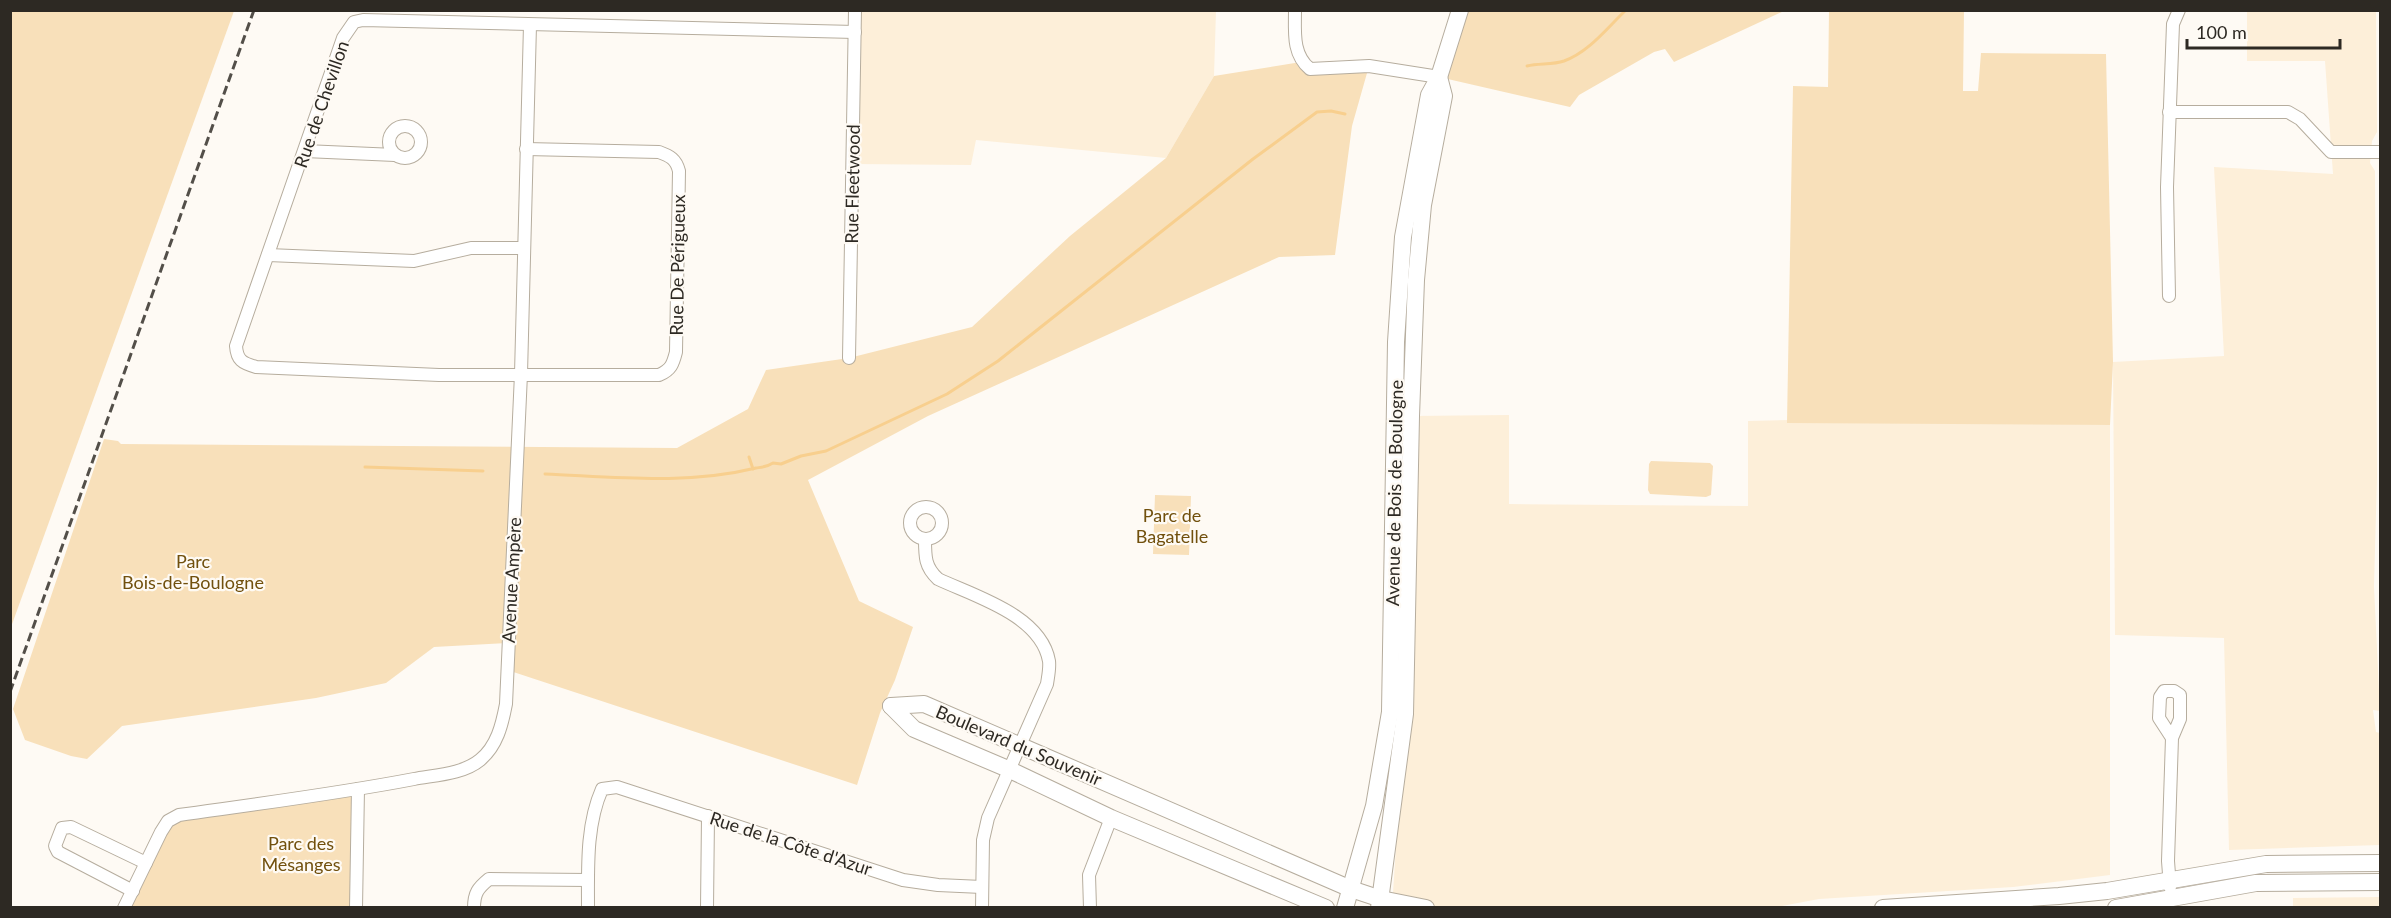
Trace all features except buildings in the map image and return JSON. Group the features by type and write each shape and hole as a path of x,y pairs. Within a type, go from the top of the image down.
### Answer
{"street":[{"name":"Rue Fleetwood","path":"849,358 855,10"},
{"path":"1295,10 1297,50 1301,62 1310,69 1369,66 1439,77"},
{"name":"Avenue de Bois de Boulogne","path":"1346,908 1374,806 1390,712 1396,342 1403,237 1429,95 1439,77 1460,10"},
{"path":"2169,296 2169,112 2173,24 2179,10"},
{"name":"Rue de Chevillon","path":"521,374 439,375 256,367 244,364 237,356 236,346 343,38 354,22 363,20 855,32"},
{"name":"Avenue Ampère","path":"124,908 168,821 179,814 358,789 462,770 478,762 490,750 501,729 506,704 521,374 530,25"},
{"name":"Avenue de Bois de Boulogne","path":"1380,903 1405,714 1416,280 1423,205 1444,96 1439,77"},
{"path":"2169,112 2288,112 2300,119 2331,152 2380,152"},
{"name":"Rue De Périgueux","path":"521,374 659,375 672,367 676,352 679,171 672,157 659,152 526,149"},
{"path":"305,151 395,155"},
{"path":"268,255 414,261 471,248 523,248"},
{"path":"925,539 925,563 938,579 1017,615 1041,640 1049,662 1047,684 1018,745 988,818 983,840 982,908"},
{"name":"Boulevard du Souvenir","path":"1326,908 1111,818 1008,769 914,729 891,706 924,704 1380,903 1426,908"},
{"path":"2171,888 2169,795 2172,738"},
{"name":"Rue de la Côte d'Azur","path":"588,880 590,834 596,803 602,789 617,787 903,880 938,885 982,887"},
{"path":"356,908 358,789"},
{"path":"707,908 708,816"},
{"path":"1090,908 1089,875 1111,818"},
{"path":"133,891 58,852 55,846 62,828 71,827 146,863"},
{"path":"2116,908 2137,905 2171,888 2266,864 2380,863"},
{"path":"474,908 474,897 478,888 489,879 588,880 588,908"},
{"path":"1882,908 2059,896 2133,887 2380,882"},
{"path":"2133,887 2137,905"}],"shaded area":[{"path":"855,11 1216,11 1214,76 1166,158 976,140 971,165 852,164"},
{"path":"2247,11 2376,11 2377,132 2372,141 2370,163 2375,171 2377,476 2374,587 2380,711 2373,710 2376,732 2380,733 2380,845 2229,850 2224,638 2115,635 2113,362 2224,356 2214,167 2333,174 2325,61 2247,61"},
{"path":"1509,415 1509,504 1748,506 1748,421 1835,419 2110,425 2110,875 2013,887 1819,899 1772,908 1440,908 1393,893 1407,678 1411,416"},
{"path":"2379,897 2379,907 2293,907 2293,898"}],"green space":[{"path":"10,11 234,11 11,627"},
{"path":"1460,11 1784,11 1674,62 1665,49 1654,52 1579,95 1570,107 1439,77"},
{"path":"1829,11 1964,11 1963,91 1978,91 1981,53 2106,54 2113,362 2110,425 1787,423 1793,86 1828,87"},
{"name":"Parc Bois-de-Boulogne","path":"1301,62 1310,69 1369,66 1352,126 1335,255 1279,257 928,416 808,480 859,601 913,627 895,680 880,713 857,785 507,670 507,643 434,647 386,683 316,698 122,726 87,759 71,756 25,740 13,709 104,439 118,441 121,444 677,448 748,409 766,370 849,358 972,327 1070,236 1166,158 1214,76"},
{"path":"1651,461 1710,463 1713,466 1711,495 1706,497 1650,494 1648,490"},
{"name":"Parc de Bagatelle","path":"1155,495 1191,496 1189,555 1153,554"},
{"name":"Parc des Mésanges","path":"358,789 356,907 127,908 168,821"}],"waterway":[{"path":"1527,66 1564,61 1582,52 1626,10"},
{"path":"545,474 625,478 704,477 763,467 773,463 781,464 801,456 826,451 947,394 998,361 1253,159 1317,112 1331,111 1345,114"},
{"path":"749,457 753,469"},
{"path":"365,467 483,471"}],"railway":[{"path":"10,692 254,10"}]}
